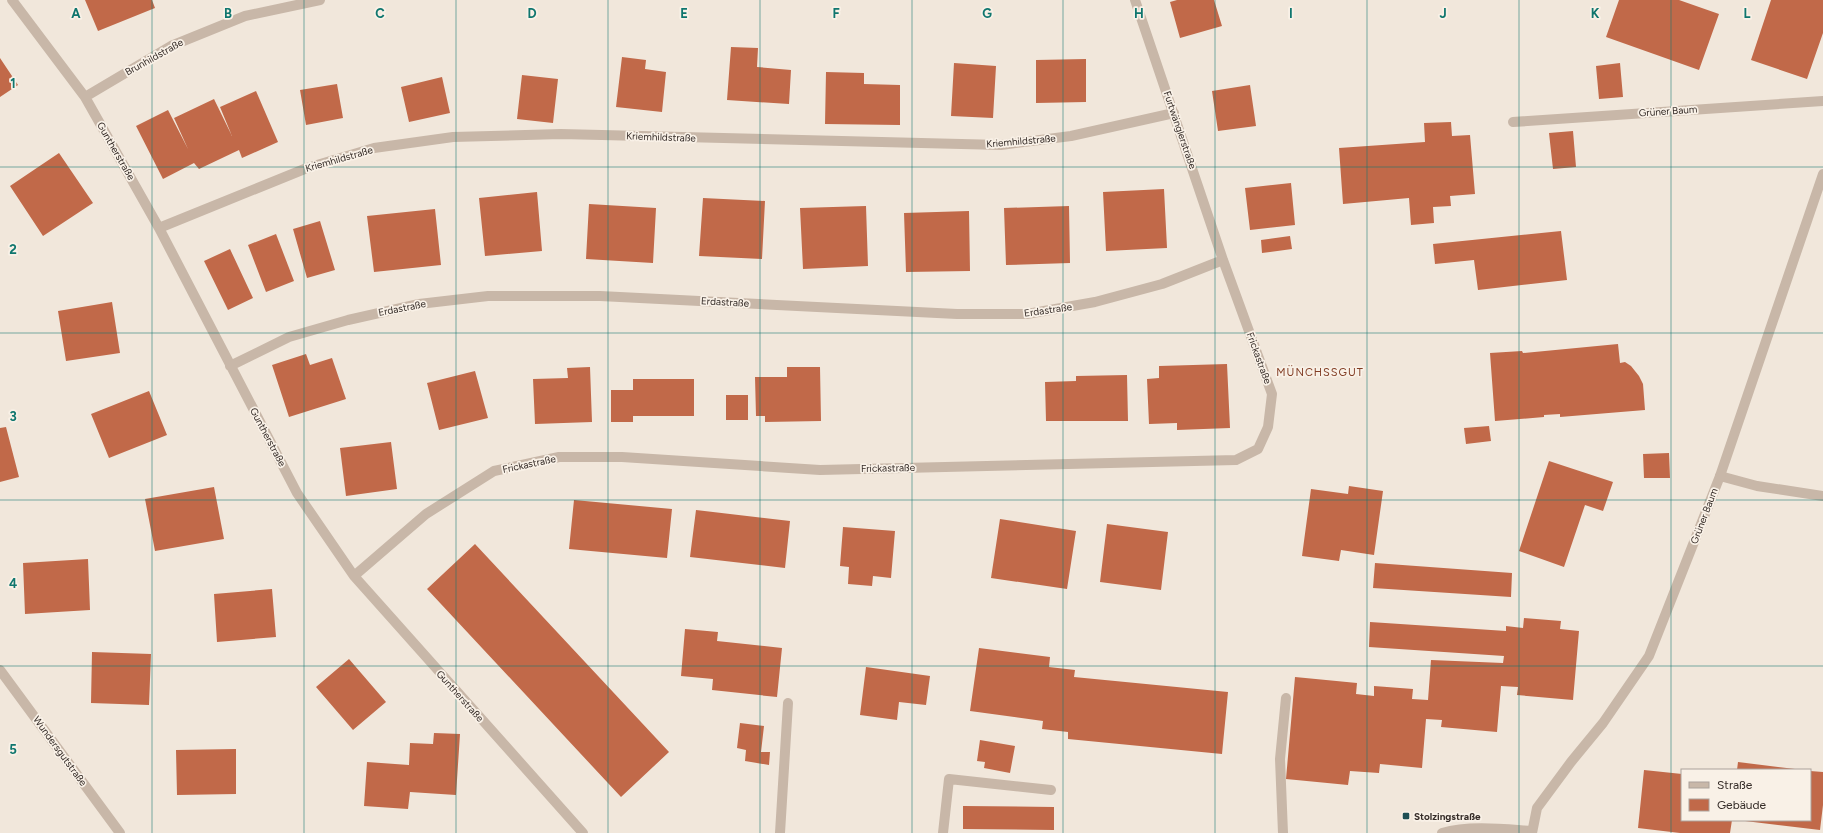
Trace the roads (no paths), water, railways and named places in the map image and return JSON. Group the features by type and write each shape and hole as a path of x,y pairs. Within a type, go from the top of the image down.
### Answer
{"street":[{"name":"Guntherstraße","path":"12,0 84,97 160,228 297,493 354,576 583,833"},
{"name":"Brunhildstraße","path":"84,97 171,46 245,16 320,0"},
{"name":"Furtwänglerstraße","path":"1135,0 1223,260"},
{"name":"Grüner Baum","path":"1513,122 1823,101"},
{"name":"Kriemhildstraße","path":"160,228 307,168 374,148 453,137 561,134 1001,145 1071,136 1174,113"},
{"name":"Grüner Baum","path":"1532,832 1537,808 1571,762 1603,723 1649,656 1720,476 1823,174"},
{"name":"Erdastraße","path":"230,366 289,337 348,320 419,304 488,296 600,296 957,314 1027,314 1095,302 1155,286 1223,260"},
{"name":"Frickastraße","path":"354,576 426,514 494,471 560,457 622,457 820,470 1236,460 1258,449 1268,427 1272,394 1223,260"},
{"path":"1720,476 1757,486 1823,496"},
{"name":"Wundersgutstraße","path":"0,670 120,833"},
{"path":"1283,833 1280,759 1286,698"},
{"path":"780,833 788,703"},
{"path":"943,833 948,779 1051,790"},
{"path":"1442,833 1454,829 1494,828 1532,832"}],"place":[{"name":"Stolzingstraße","path":"1406,816"}],"district":[{"name":"MÜNCHSSGUT","path":"1320,372"}]}
